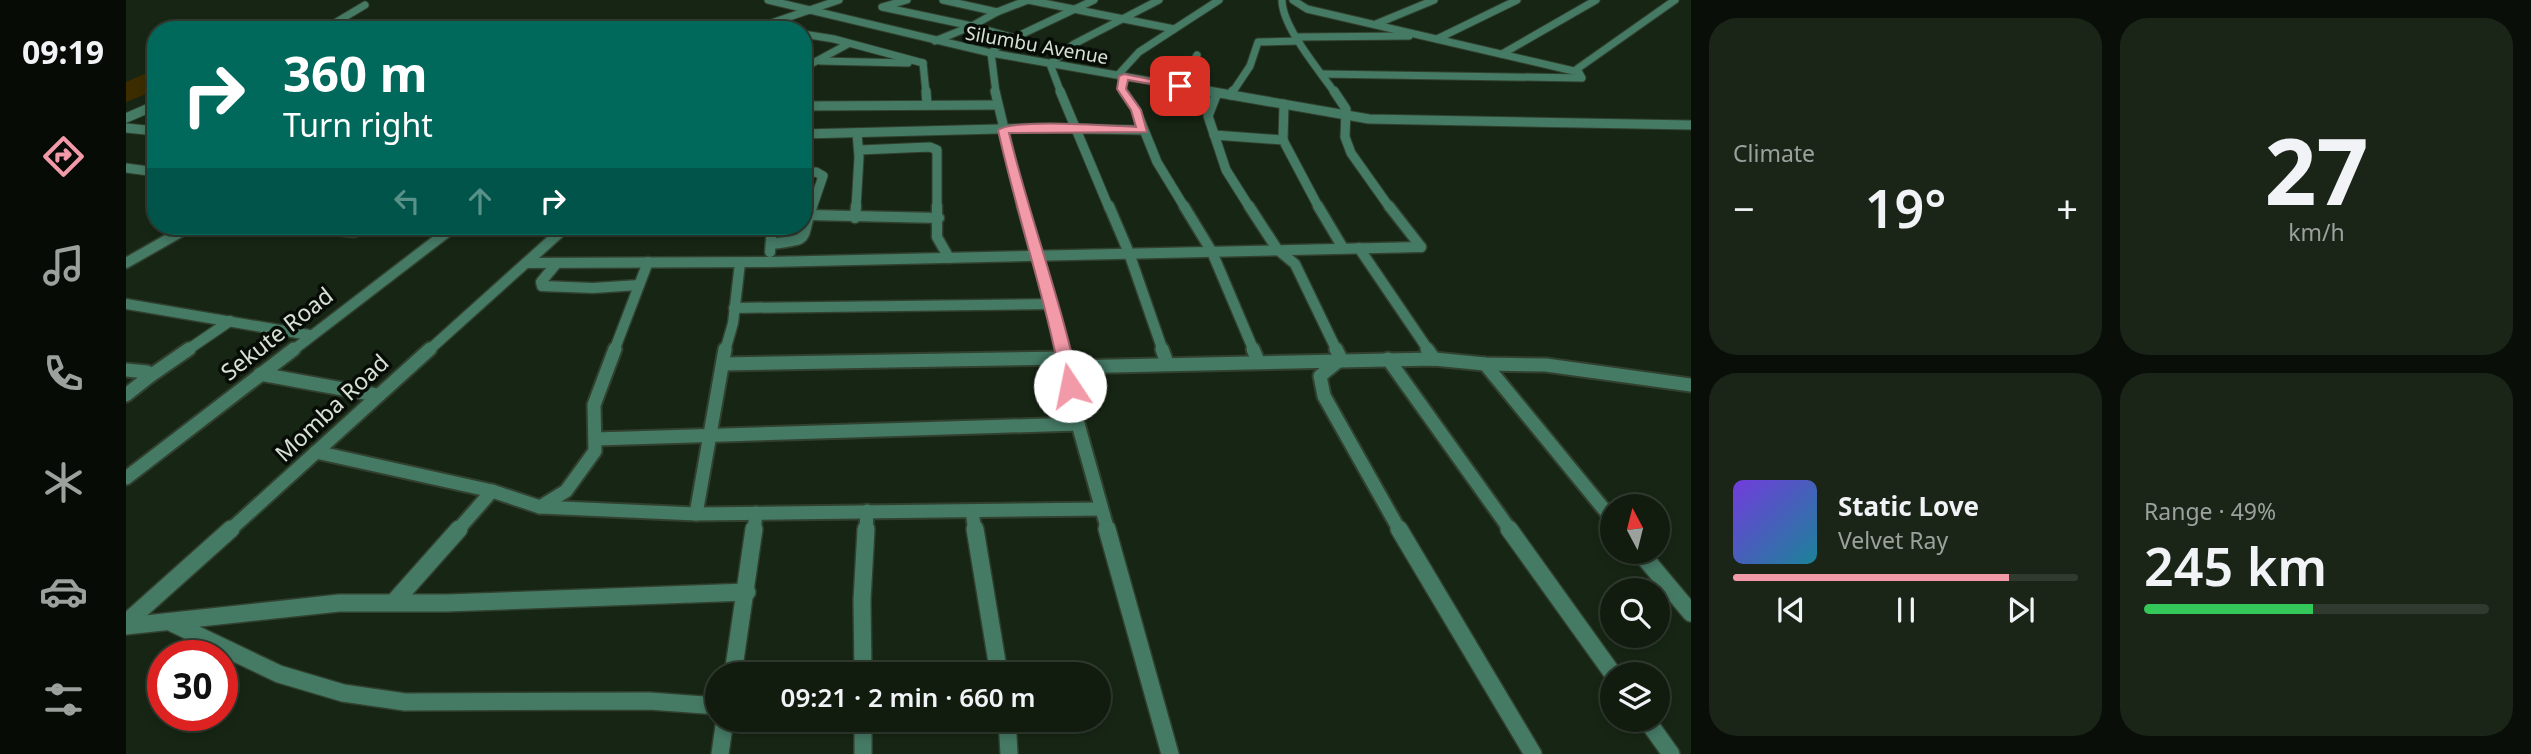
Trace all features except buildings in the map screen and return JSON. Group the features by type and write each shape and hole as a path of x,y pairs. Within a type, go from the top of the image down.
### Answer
{"street":[{"name":"Silumbu Avenue","path":"768,0 991,53 1345,115 1418,122 1691,125"},
{"path":"776,21 839,0"},
{"path":"907,0 882,7 1015,38"},
{"path":"943,0 997,12"},
{"path":"919,45 972,26 997,12 1028,0 1174,29"},
{"path":"1094,0 999,46 991,53 997,104 1016,185 1038,254 1066,363 1078,424 1170,754"},
{"path":"1158,0 1074,44 1050,64 1129,253 1167,363"},
{"path":"1219,0 1139,52 1121,76 1122,89 1136,110 1157,162 1212,252 1258,361"},
{"path":"1270,0 1294,1 1307,9 1578,72 1582,78 1322,74"},
{"path":"1376,24 1434,0"},
{"path":"1437,38 1517,0"},
{"path":"1502,54 1596,0"},
{"path":"1578,72 1580,66 1675,0"},
{"path":"526,263 740,263 1422,247 1357,163 1345,137 1346,109 1298,39 1282,10 1282,1"},
{"path":"340,21 365,5"},
{"path":"1230,96 1250,66 1256,43 1418,35"},
{"path":"812,37 923,63"},
{"path":"812,64 848,44"},
{"path":"887,62 908,50"},
{"path":"1180,86 1196,55"},
{"path":"820,61 923,63"},
{"path":"923,63 927,105"},
{"path":"1217,93 1208,116 1226,170 1277,249 1289,256 1295,264 1341,359"},
{"path":"812,106 997,104"},
{"path":"1284,104 1283,140 1302,180 1343,248"},
{"path":"126,118 147,109"},
{"path":"126,128 147,130"},
{"path":"812,134 1076,128 1143,130"},
{"path":"855,218 859,150 857,132"},
{"path":"1214,135 1283,140"},
{"path":"859,150 935,148 939,176 936,197 939,218 937,237 949,258"},
{"path":"126,168 147,171"},
{"path":"812,173 821,173 823,176 812,207"},
{"path":"812,215 939,218"},
{"path":"126,263 175,235"},
{"name":"Sekute Road","path":"126,478 309,335 443,235"},
{"name":"Momba Road","path":"126,625 376,395 557,235"},
{"path":"769,262 772,235"},
{"path":"771,244 804,239 805,235"},
{"path":"1359,248 1434,359"},
{"path":"540,507 566,491 595,451 594,405 648,262"},
{"path":"696,514 740,263"},
{"path":"556,264 541,282 542,286 593,288 639,285"},
{"path":"126,304 309,335"},
{"path":"734,308 1051,304"},
{"path":"126,395 230,321"},
{"path":"1341,359 1320,376 1324,396 1349,444 1533,754"},
{"path":"1388,359 1605,662"},
{"path":"723,365 1434,359 1485,364 1546,365 1691,385"},
{"path":"1485,364 1600,504"},
{"path":"126,370 147,372 150,376"},
{"path":"260,373 376,395"},
{"path":"596,439 1078,424"},
{"path":"316,452 492,491 540,507 696,514 1101,509"},
{"path":"395,601 492,491"},
{"path":"863,662 862,600 867,511"},
{"path":"972,511 997,662"},
{"path":"735,662 747,592 755,513"},
{"path":"1650,564 1691,613"},
{"path":"126,625 340,603 447,603 747,592"},
{"path":"169,621 279,674 343,693 405,702 649,701 705,705"},
{"path":"720,754 724,732"},
{"path":"863,732 863,754"},
{"path":"1008,732 1009,754"},
{"path":"1655,732 1671,754"}],"shaded area":[{"path":"147,73 147,94 126,102 126,82"}],"route":[{"path":"1070,386 1059,328 1016,185 1003,130 1143,130 1136,110 1122,89 1121,80 1124,76 1180,86"}]}
